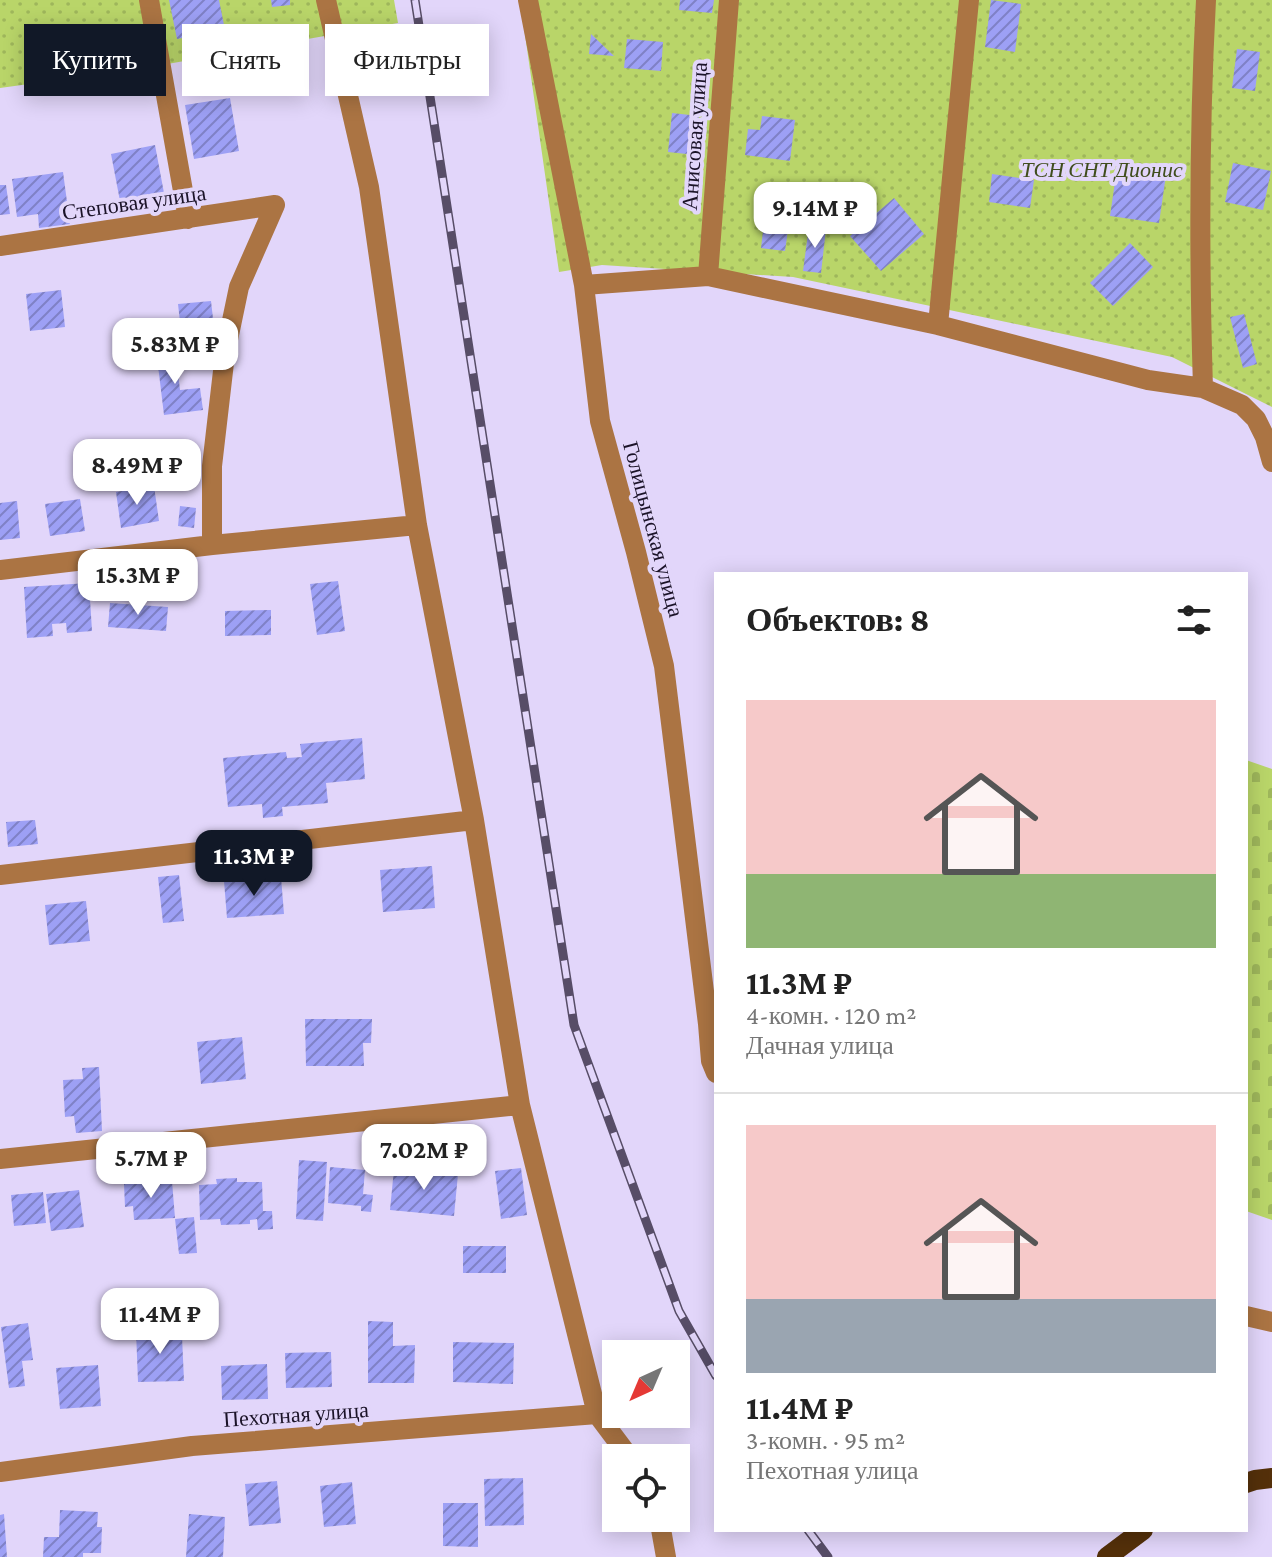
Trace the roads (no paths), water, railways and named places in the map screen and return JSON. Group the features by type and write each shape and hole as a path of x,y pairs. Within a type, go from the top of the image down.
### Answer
{"main road":[{"path":"1248,1482 1272,1478"},
{"path":"1107,1557 1140,1532"}],"street":[{"path":"149,0 188,219"},
{"path":"326,0 369,187 417,525 474,820 520,1105 597,1414 620,1444"},
{"name":"Голицынская улица","path":"528,0 584,285 600,421 664,666 714,1068"},
{"name":"Анисовая улица","path":"708,276 729,0"},
{"path":"938,325 969,0"},
{"path":"1203,388 1199,254 1201,86 1206,0"},
{"name":"Степовая улица","path":"0,246 275,205 239,287 225,354 212,466 212,545"},
{"path":"584,285 708,276 938,325 1148,380 1203,388 1242,405 1256,419 1272,462"},
{"path":"0,570 417,525"},
{"path":"0,875 474,820"},
{"path":"0,1159 520,1105"},
{"path":"1248,1316 1272,1322"},
{"name":"Пехотная улица","path":"0,1472 192,1446 597,1414"},
{"path":"662,1532 666,1557"}],"railway":[{"path":"415,0 574,1025 679,1311 714,1372"},
{"path":"809,1532 828,1557"}],"park label":[{"name":"ТСН СНТ Дионис","path":"1102,169"}]}
